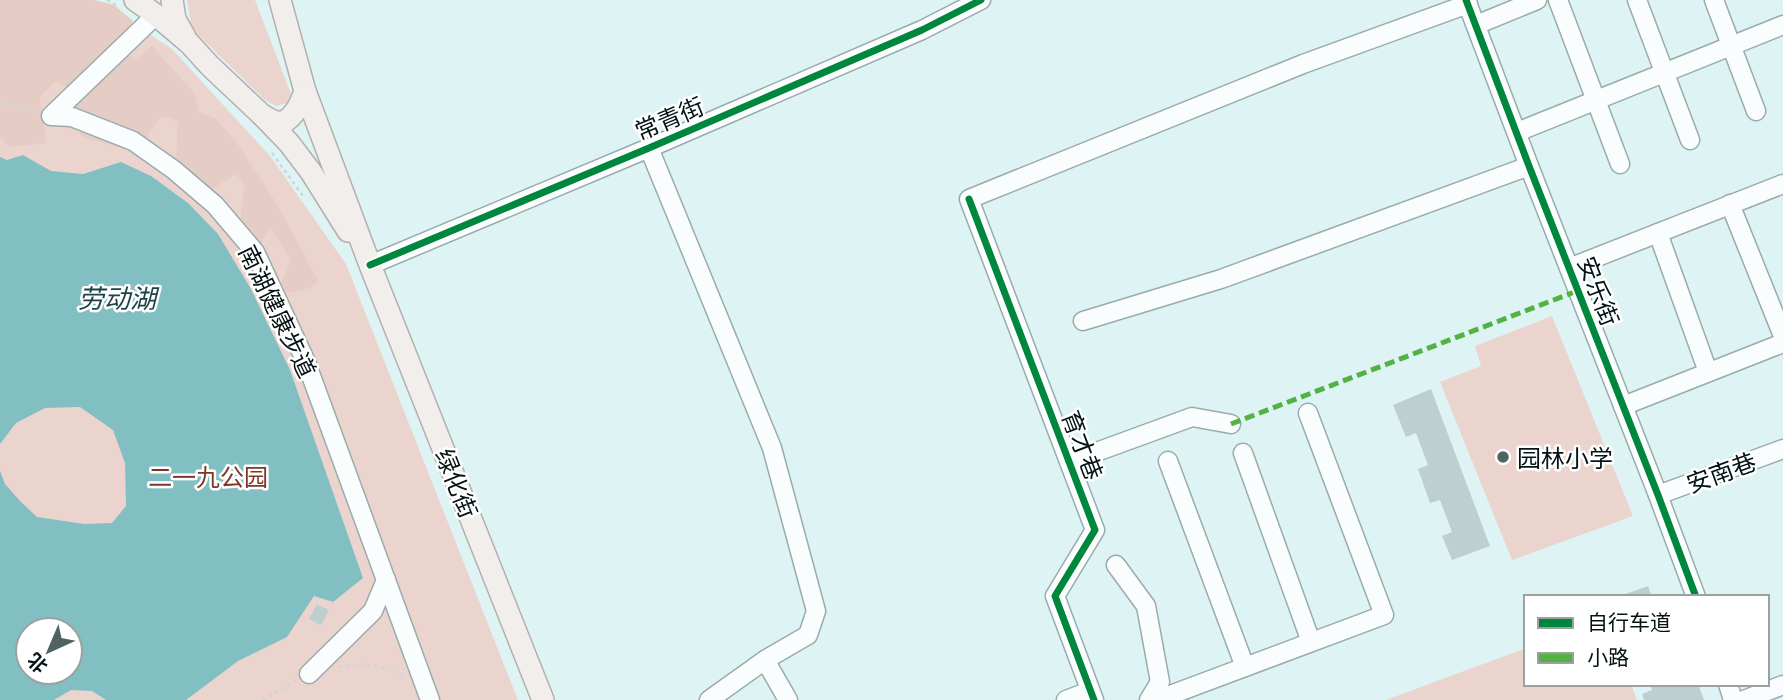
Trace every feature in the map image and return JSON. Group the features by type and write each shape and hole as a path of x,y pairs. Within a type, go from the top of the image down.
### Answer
{"main road":[{"name":"绿化街","path":"135,0 151,20 189,43 289,143 312,173 370,265"},
{"path":"172,0 175,19 189,43"},
{"name":"绿化街","path":"280,0 305,91 370,265 543,700"},
{"path":"262,115 272,121 283,122 299,109 305,91"}],"street":[{"name":"常青街","path":"370,265 922,30 981,0"},
{"path":"1476,25 1537,0"},
{"path":"1558,0 1620,164"},
{"path":"1637,0 1690,140"},
{"path":"1714,0 1756,111"},
{"name":"安乐街","path":"1467,2 1695,595"},
{"name":"育才巷","path":"1092,696 1055,596 1095,530 968,199 1303,64 1467,2"},
{"path":"51,116 151,20"},
{"path":"1517,132 1783,25"},
{"name":"南湖健康步道","path":"51,116 72,117 133,141 174,170 215,205 255,252 306,362 428,694"},
{"path":"649,148 772,447 816,611 808,635 765,660 709,700"},
{"path":"1083,321 1221,279 1529,166"},
{"path":"1569,268 1783,184"},
{"path":"1730,204 1783,337"},
{"path":"1658,233 1708,372"},
{"path":"1623,406 1783,343"},
{"path":"1157,700 1384,615 1308,413"},
{"path":"1069,462 1192,417 1231,424"},
{"name":"安南巷","path":"1658,495 1783,449"},
{"path":"1243,453 1311,642"},
{"path":"1168,461 1245,667"},
{"path":"1116,565 1146,606 1160,682 1149,700"},
{"path":"309,674 373,611 386,580"},
{"path":"765,660 788,700"},
{"path":"1744,700 1783,685"},
{"path":"1066,700 1092,696"}],"path":[{"path":"107,0 151,20"},
{"path":"0,103 51,116"},
{"path":"270,150 310,205"},
{"path":"263,700 309,674 359,665 385,667 428,694"}],"green space":[{"name":"二一九公园","path":"0,0 96,0 172,49 270,156 346,264 518,700 0,700"},
{"path":"187,0 255,0 291,94 287,103 276,106 265,100 192,29"},
{"path":"1552,316 1633,516 1512,560 1440,382 1481,366 1475,346"},
{"path":"1524,649 1524,686 1632,686 1637,700 1386,700"}],"shaded area":[{"path":"0,0 94,0 114,5 133,21 113,46 136,60 152,46 195,94 199,112 215,118 235,140 277,204 318,281 310,288 288,293 281,283 291,260 270,227 258,248 239,226 245,186 236,174 212,189 184,171 176,157 178,121 162,116 135,152 81,136 65,86 56,81 40,97 46,143 9,147 0,138"}],"water":[{"name":"劳动湖","path":"23,155 51,171 83,174 121,162 151,176 188,203 218,234 251,289 290,370 363,578 333,602 314,596 287,637 238,661 186,700 106,700 92,691 71,690 54,700 0,700 0,471 5,484 37,517 84,524 112,523 126,506 125,463 113,430 80,407 45,408 16,423 0,444 0,157 7,160"}],"building":[{"path":"1431,389 1490,546 1452,560 1442,536 1452,532 1440,500 1430,503 1418,469 1428,465 1416,433 1406,437 1393,405"},
{"path":"1648,586 1651,595 1623,595"},
{"path":"317,604 329,610 321,625 309,619"},
{"path":"1651,686 1699,686 1704,700 1644,700 1642,694 1652,690"}],"marked path":[{"path":"1231,424 1577,291"}],"cycle path":[{"path":"370,265 922,30 981,0"},
{"path":"1466,0 1695,595"},
{"path":"969,199 1095,530 1055,596 1094,700"}],"place":[{"name":"园林小学","path":"1503,457"}]}
